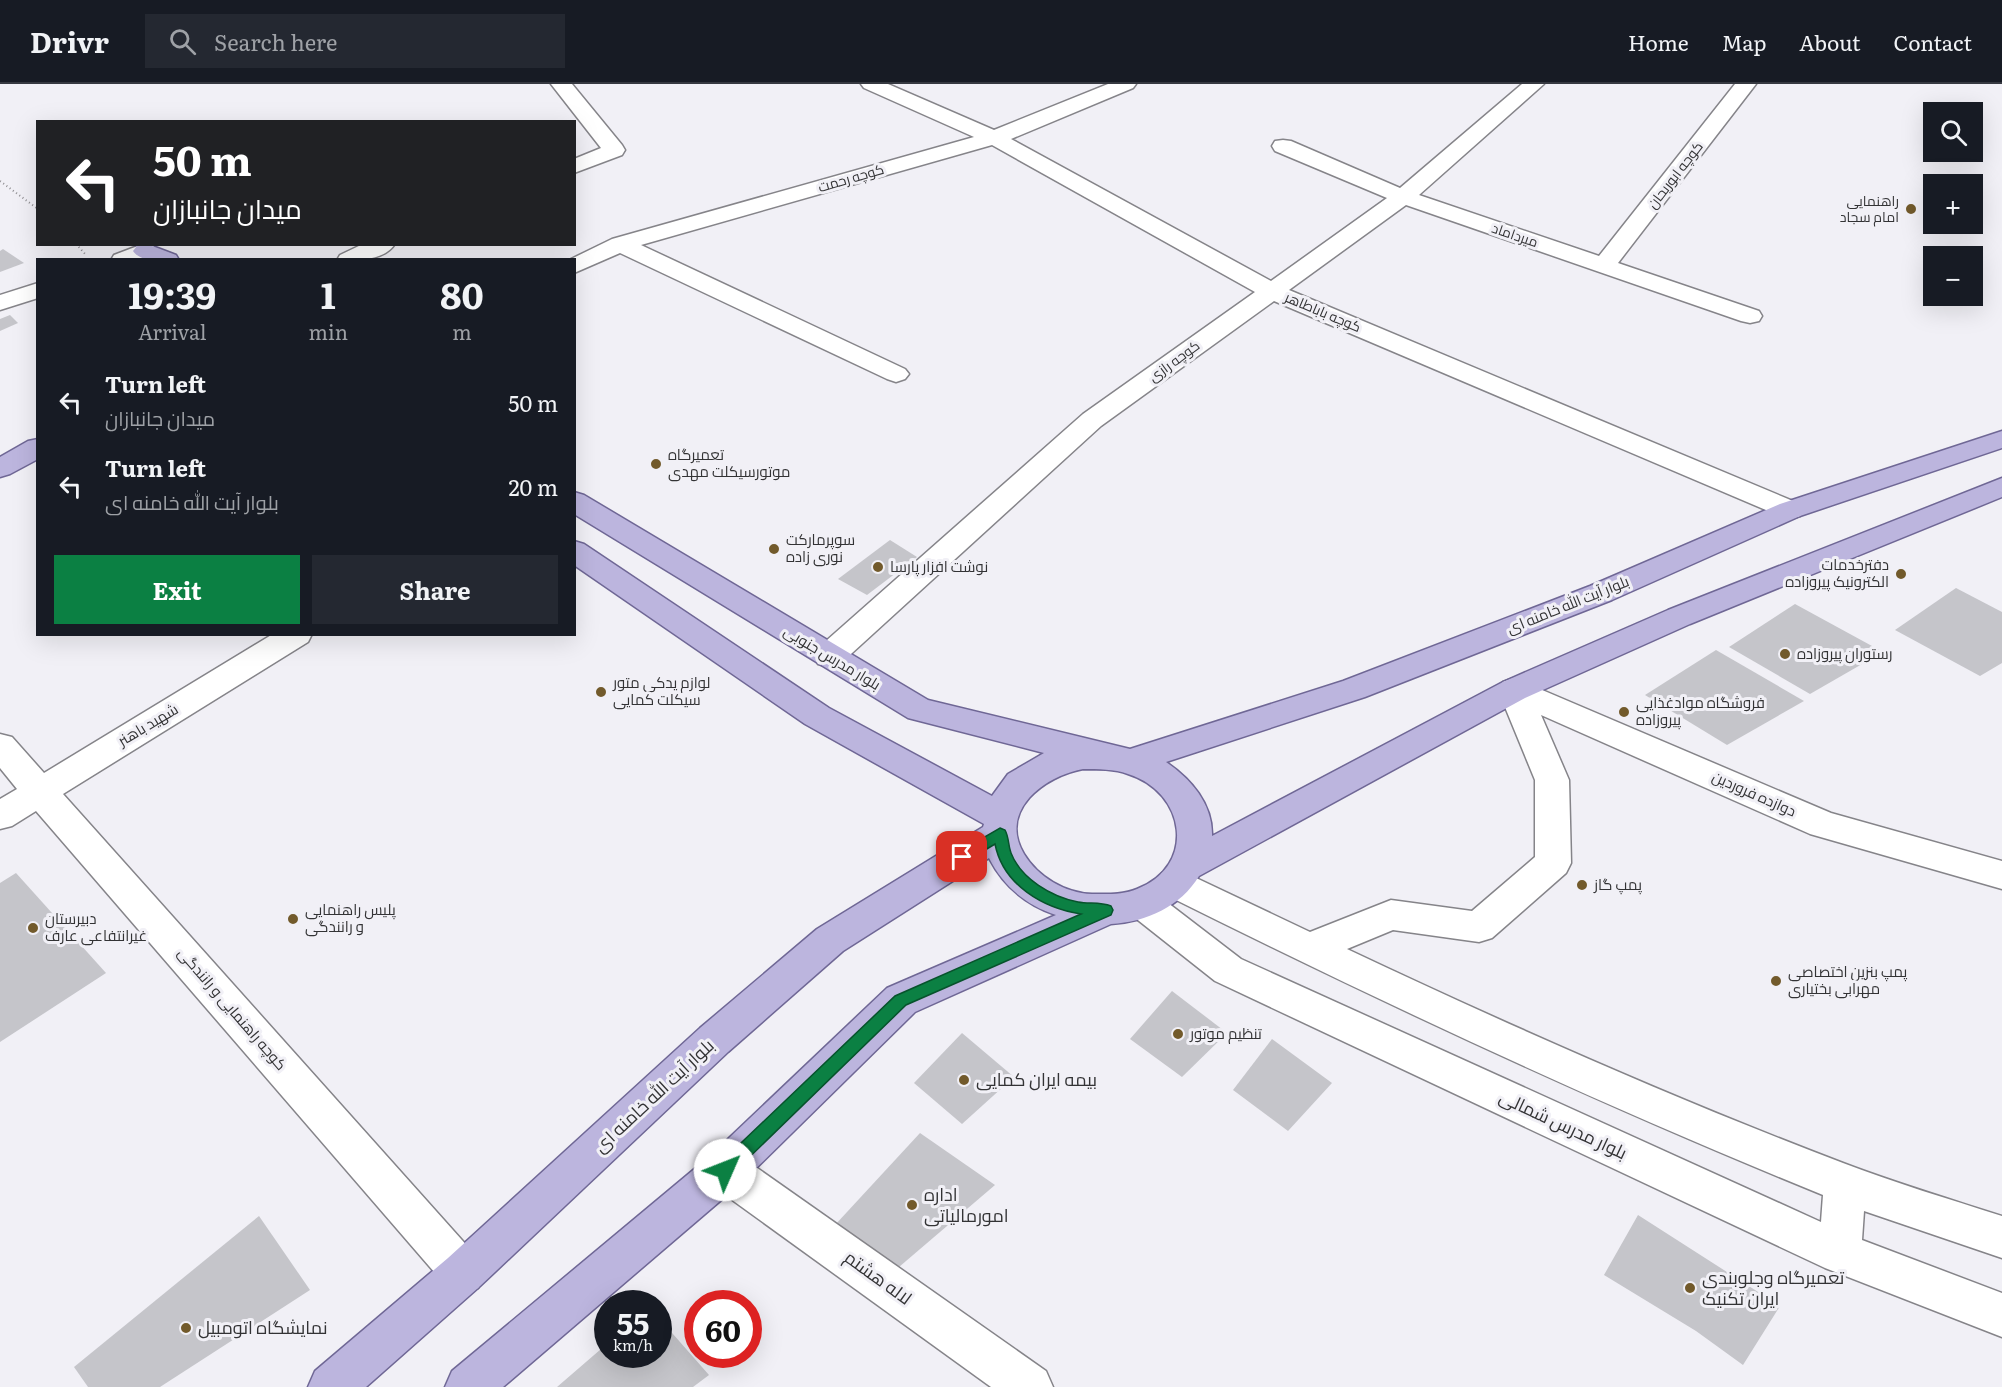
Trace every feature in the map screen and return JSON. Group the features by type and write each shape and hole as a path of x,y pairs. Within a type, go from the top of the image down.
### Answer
{"main road":[{"path":"145,251 163,258"},
{"name":"بلوار آیت الله خامنه ای","path":"1122,759 1354,689 1601,593 1790,510 2002,439"},
{"path":"0,468 36,448"},
{"path":"468,1387 725,1170 901,1000 1153,890 1514,690 1679,617 2002,487"},
{"name":"بلوار مدرس جنوبی","path":"576,502 919,710 1122,759"},
{"path":"576,552 817,716 1000,825"},
{"path":"1083,756 1122,759 1154,771 1167,780 1187,803 1195,823 1196,844 1153,890 1078,908 1053,901 1032,888 1014,872 1004,854 1000,825 1011,794 1030,775 1054,762 1083,756"},
{"name":"بلوار آیت الله خامنه ای","path":"332,1387 463,1274 714,1040 830,940 1000,825"}],"street":[{"path":"561,84 614,150 576,166"},
{"name":"کوچه باباطاهر","path":"871,84 994,138 1272,291 1790,510"},
{"name":"کوچه رحمت","path":"576,265 620,244 994,138 1126,84"},
{"name":"کوچه رازی","path":"829,656 1092,420 1404,196 1534,84"},
{"name":"کوچه ابوریحان","path":"1604,265 1746,84"},
{"name":"میرداماد","path":"1283,146 1404,196 1750,315"},
{"path":"620,244 896,374"},
{"path":"352,258 380,246"},
{"path":"127,258 145,251"},
{"path":"0,303 36,291"},
{"name":"شهید باهنر","path":"0,816 294,636"},
{"path":"1308,949 1391,915 1479,927 1553,863 1552,780 1514,690"},
{"name":"دوازده فروردین","path":"1514,690 1822,824 2002,875"},
{"name":"کوچه راهنمایی و رانندگی","path":"0,746 463,1274"},
{"path":"1153,890 1308,949 1565,1068 1845,1184 2002,1237"},
{"name":"بلوار مدرس شمالی","path":"1153,890 1228,970 1840,1253 2002,1315"},
{"name":"لاله هشتم","path":"725,1170 1030,1387"},
{"path":"1840,1253 1845,1184"}],"path":[{"path":"0,181 36,208"},
{"path":"78,246 88,258"}],"building":[{"path":"3,249 24,263 0,272 0,251"},
{"path":"10,315 18,323 0,331 0,319"},
{"path":"890,540 917,557 867,595 838,579"},
{"path":"1956,588 2002,612 2002,663 1980,676 1895,630"},
{"path":"1795,604 1883,652 1810,694 1729,647"},
{"path":"1716,650 1804,701 1727,745 1645,695"},
{"name":"دبیرستان غیرانتفاعی عارف","path":"16,873 106,973 0,1042 0,883"},
{"path":"1172,991 1227,1033 1182,1077 1130,1039"},
{"name":"بیمه ایران کمایی","path":"962,1033 1014,1077 962,1124 914,1083"},
{"path":"1272,1039 1332,1083 1288,1131 1233,1090"},
{"name":"اداره امورمالیاتی","path":"920,1133 995,1185 899,1267 835,1225"},
{"path":"1638,1215 1780,1306 1743,1365 1696,1331 1604,1275"},
{"name":"نمایشگاه اتومبیل","path":"259,1216 310,1290 160,1387 88,1387 74,1367"},
{"path":"672,1333 684,1347 684,1368 703,1368 709,1375 693,1387 557,1387 594,1355 594,1368 672,1368"}],"place":[{"name":"راهنمایی امام سجاد","path":"1911,209"},
{"name":"تعمیرگاه موتورسیکلت مهدی","path":"656,464"},
{"name":"سوپرمارکت نوری زاده","path":"774,549"},
{"name":"نوشت افزار پارسا","path":"878,567"},
{"name":"دفترخدمات الکترونیک پیروزاده","path":"1901,574"},
{"name":"رستوران پیروزاده","path":"1785,654"},
{"name":"لوازم یدکی متور سیکلت کمایی","path":"601,692"},
{"name":"فروشگاه موادغذایی پیروزاده","path":"1624,712"},
{"name":"پمپ گاز","path":"1582,885"},
{"name":"پلیس راهنمایی و رانندگی","path":"293,919"},
{"name":"دبیرستان غیرانتفاعی عارف","path":"33,928"},
{"name":"پمپ بنزین اختصاصی مهرابی بختیاری","path":"1776,981"},
{"name":"تنظیم موتور","path":"1178,1034"},
{"name":"بیمه ایران کمایی","path":"964,1080"},
{"name":"اداره امورمالیاتی","path":"912,1205"},
{"name":"تعمیرگاه وجلوبندی ایران تکنیک","path":"1690,1288"},
{"name":"نمایشگاه اتومبیل","path":"186,1328"}],"route":[{"path":"725,1170 901,1000 1106,910 1078,908 1053,901 1032,888 1014,872 1004,854 1000,834 962,857"}]}
